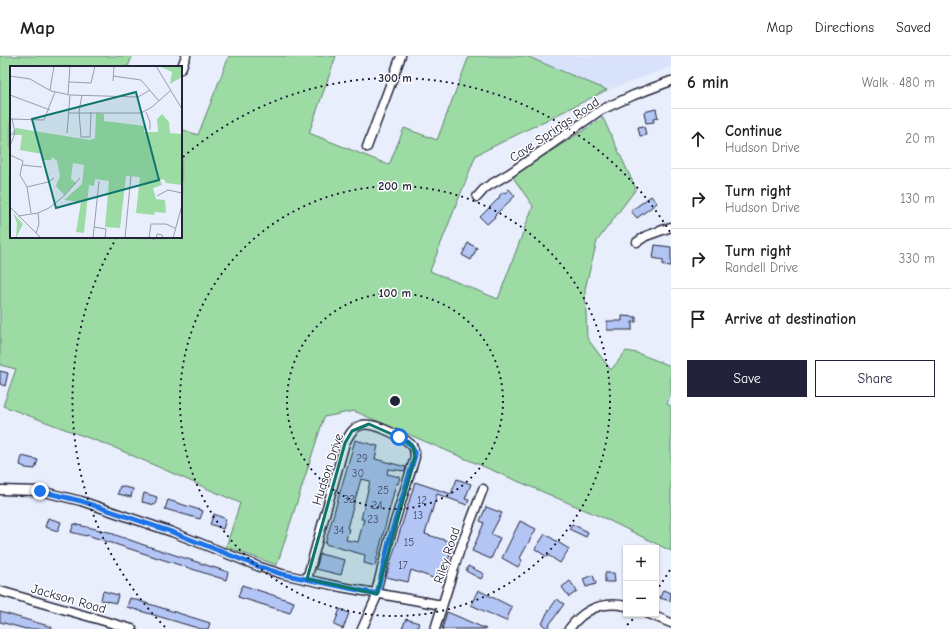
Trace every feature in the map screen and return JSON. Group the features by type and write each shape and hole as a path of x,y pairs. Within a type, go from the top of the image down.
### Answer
{"street":[{"path":"182,66 186,56"},
{"path":"367,147 401,56"},
{"name":"Cave Springs Road","path":"477,197 486,188 602,110 634,95 671,81"},
{"path":"637,242 646,236 671,227"},
{"name":"Hudson Drive","path":"307,579 345,442 352,431 358,427 369,424 407,441 413,446 413,463 390,537 375,602 362,629"},
{"name":"Riley Road","path":"434,629 459,552 483,489"},
{"path":"0,490 40,491 81,501 172,532 260,567 282,574 377,594 442,605"},
{"name":"Jackson Road","path":"0,591 132,629"},
{"path":"570,629 579,618 593,608 608,604 623,606"},
{"path":"656,617 671,623"}],"highlighted area":[{"path":"369,424 407,441 413,446 415,457 377,594 307,579 345,443 352,431"}],"shaded area":[{"path":"526,56 671,56 671,67 607,90"}],"green space":[{"path":"0,56 132,56 128,66 10,66 10,238 182,238 182,129 198,135 229,56 336,56 309,133 389,165 404,128 437,140 469,56 526,56 607,90 476,155 430,271 498,299 533,206 512,176 603,118 636,189 597,241 585,289 587,338 611,370 626,351 637,353 671,366 671,392 667,404 671,406 671,551 606,519 354,411 324,417 277,565 226,547 240,503 113,447 3,406 16,369 0,365"}],"building":[{"path":"656,109 658,118 653,119 654,122 646,123 644,112"},
{"path":"644,126 646,135 640,136 638,127"},
{"path":"509,189 515,196 487,224 480,217 503,192 505,193"},
{"path":"651,196 657,203 637,218 631,211"},
{"path":"468,243 477,248 471,260 462,255"},
{"path":"655,245 671,247 671,266 663,265 663,260 653,258"},
{"path":"622,316 636,317 636,322 632,322 632,330 607,330 607,321 622,321"},
{"path":"0,371 8,373 5,386 0,384"},
{"path":"355,440 378,446 375,459 406,467 405,471 388,469 387,474 400,477 398,484 396,484 375,566 364,563 365,555 325,544","holes":["361,479 370,481 361,519 364,519 358,542 346,540 349,529 347,528"]},
{"path":"22,456 38,460 35,469 25,468 20,465"},
{"path":"457,479 471,484 465,499 469,500 467,505 437,494 425,534 454,543 441,581 411,570 408,582 386,577 415,482 451,494"},
{"path":"120,486 133,489 131,497 118,494"},
{"path":"144,493 157,497 155,505 142,502"},
{"path":"168,500 203,511 200,519 165,509"},
{"path":"486,507 502,513 491,534 500,538 491,559 472,551 484,523 480,521"},
{"path":"214,514 226,519 223,529 210,524"},
{"path":"48,518 61,522 58,531 45,527"},
{"path":"520,521 536,529 520,558 522,560 518,567 502,558"},
{"path":"74,524 113,533 144,545 228,572 226,580 87,535 71,532"},
{"path":"572,524 588,532 586,537 569,529"},
{"path":"545,534 569,549 560,563 535,549"},
{"path":"320,554 345,560 341,575 316,569"},
{"path":"468,566 484,574 481,579 466,571"},
{"path":"605,573 614,573 615,582 605,582"},
{"path":"593,575 596,584 586,587 583,579"},
{"path":"570,581 577,591 569,597 562,587"},
{"path":"242,585 294,602 290,613 238,597"},
{"path":"478,590 512,607 506,621 471,605"},
{"path":"663,590 671,593 670,601 660,598"},
{"path":"103,591 118,595 116,603 101,600"},
{"path":"130,598 210,623 208,629 201,629 127,607"},
{"path":"557,599 564,604 547,628 542,624 547,613"},
{"path":"340,609 349,613 343,629 334,625"},
{"path":"0,612 52,627 51,629 26,629 0,622"},
{"path":"447,612 459,617 486,629 442,629"},
{"path":"406,619 419,623 417,629 402,629"}],"route":[{"path":"40,491 81,501 172,532 260,567 282,574 377,594 377,588 390,537 415,456 413,446 399,437"}]}
